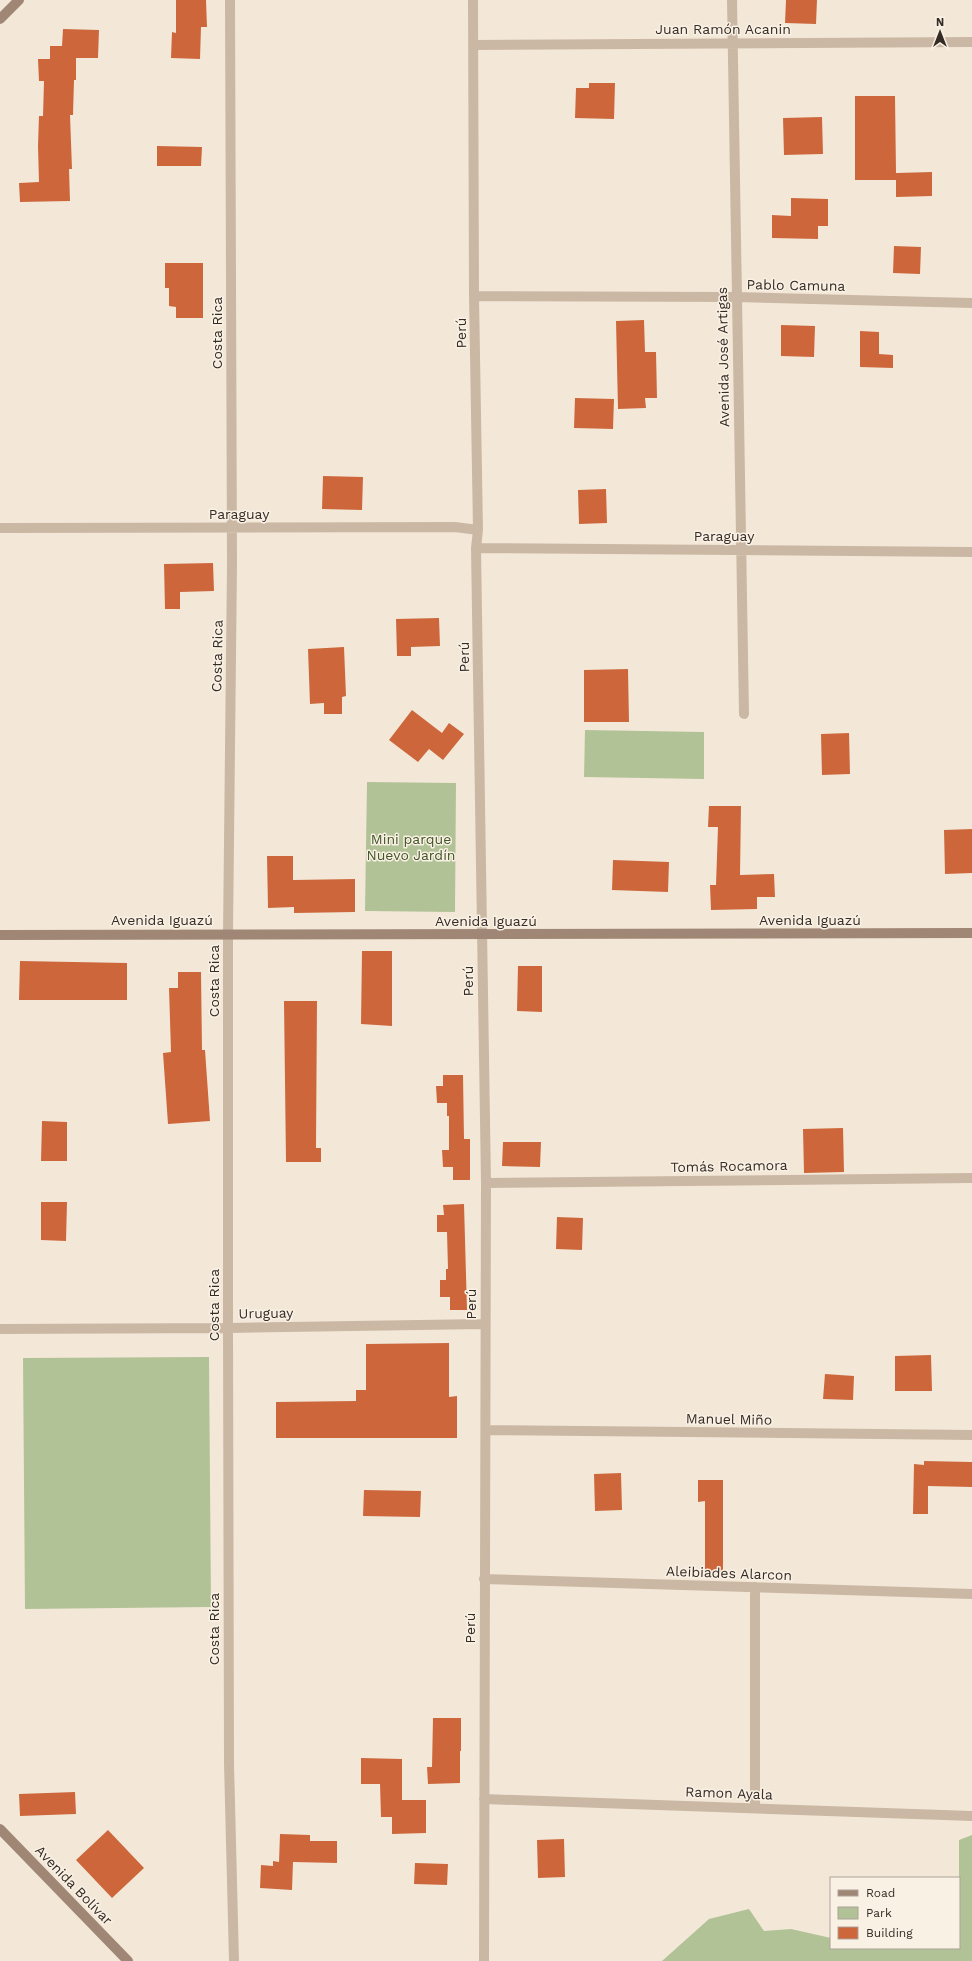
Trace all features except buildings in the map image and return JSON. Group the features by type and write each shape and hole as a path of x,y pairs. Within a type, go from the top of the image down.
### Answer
{"main road":[{"path":"0,19 19,0"},
{"name":"Avenida Iguazú","path":"0,935 972,933"},
{"name":"Avenida Bolívar","path":"0,1829 128,1961"}],"street":[{"name":"Costa Rica","path":"230,0 232,528 228,934 228,1328 229,1755 234,1961"},
{"name":"Perú","path":"473,0 474,296 478,530 476,548 486,1183 484,1324 486,1430 484,1579 484,1961"},
{"name":"Avenida José Artigas","path":"732,0 744,714"},
{"name":"Juan Ramón Acanin","path":"474,45 972,42"},
{"name":"Pablo Camuna","path":"474,296 736,297 972,303"},
{"name":"Paraguay","path":"0,528 455,527 478,530"},
{"name":"Paraguay","path":"476,548 972,552"},
{"name":"Tomás Rocamora","path":"486,1183 972,1178"},
{"name":"Uruguay","path":"0,1329 228,1328 484,1324"},
{"name":"Manuel Miño","path":"486,1430 972,1436"},
{"name":"Aleibiades Alarcon","path":"484,1579 972,1594"},
{"path":"755,1587 756,1808"},
{"name":"Ramon Ayala","path":"484,1799 972,1816"}],"green space":[{"path":"585,730 704,732 704,779 584,777"},
{"name":"Mini parque Nuevo Jardín","path":"367,782 456,783 455,912 365,911"},
{"path":"209,1357 211,1607 25,1609 23,1358"},
{"path":"972,1835 972,1961 662,1961 709,1919 749,1909 764,1931 791,1929 830,1938 830,1949 960,1949 959,1840"}]}
